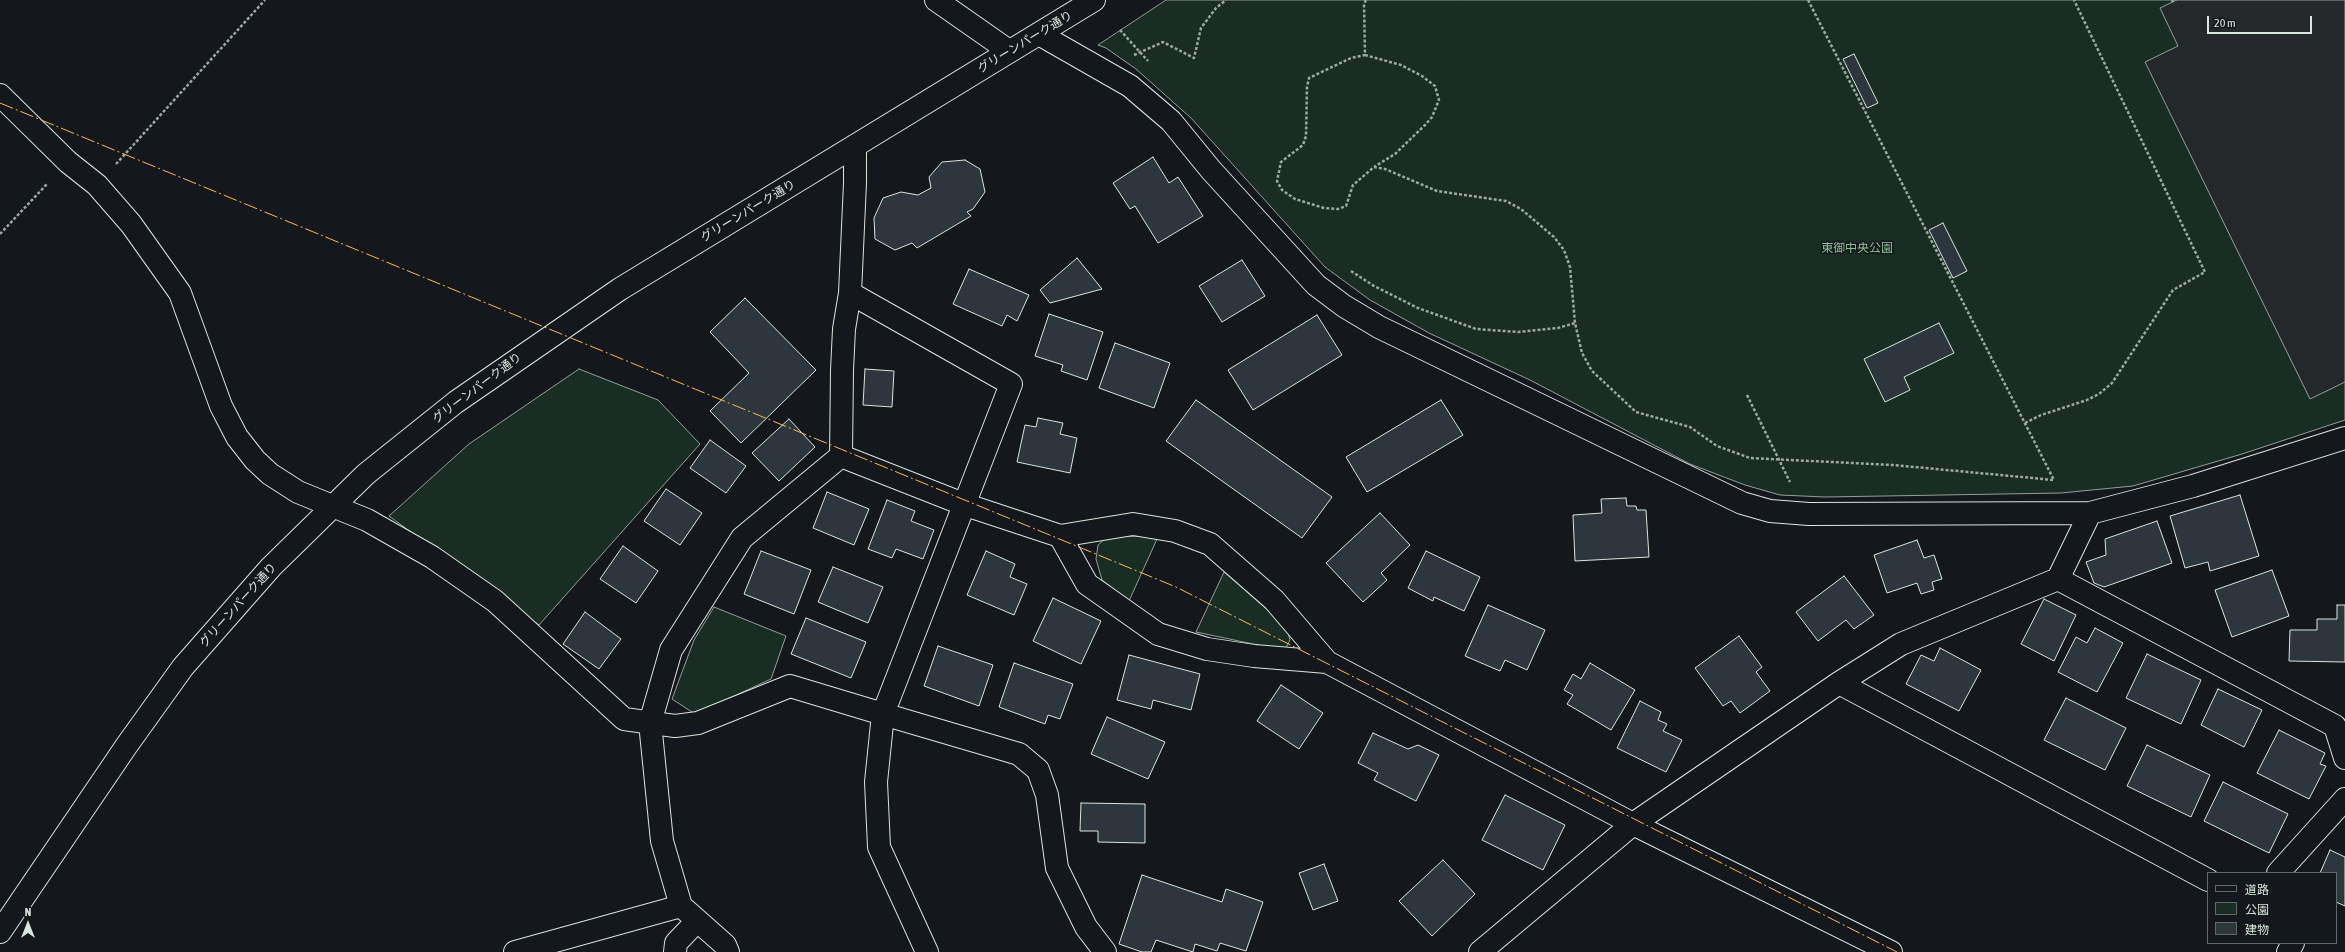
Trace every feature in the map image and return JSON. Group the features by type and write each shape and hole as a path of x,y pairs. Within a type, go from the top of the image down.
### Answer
{"street":[{"path":"936,0 961,8 1009,51"},
{"name":"グリーンパーク通り","path":"0,932 140,726 183,667 242,598 366,474 456,402 532,348 620,289 1094,0"},
{"path":"1039,34 1130,86 1171,121 1211,170 1316,285 1344,306 1379,327 1742,503 1770,512 1810,514 2090,513 2194,486 2345,438"},
{"path":"0,95 68,162 97,185 131,224 180,293 221,406 237,437 255,460 270,474 298,492 367,520 432,557 495,601 624,719 675,726 698,723 790,686 1019,754 1038,770 1047,795 1058,868 1086,927 1105,952"},
{"path":"728,952 725,945 681,906 662,841 650,723 671,650 742,538 841,456 842,370 844,330 850,293 855,183 855,146"},
{"path":"850,293 1011,384 963,504 883,714 876,782 879,847 927,952"},
{"path":"841,456 963,504 1060,536 1133,524 1175,531 1210,544 1274,600 1327,662 1634,824 1891,952"},
{"path":"1480,952 1634,824 1839,683 1901,644 2058,579 2090,513"},
{"path":"1060,536 1087,584 1158,634 1223,651 1254,656 1327,662"},
{"path":"2058,579 2334,726 2345,758"},
{"path":"1839,683 2207,879"},
{"path":"2279,872 2345,799"},
{"path":"515,952 681,906"},
{"path":"675,952 676,943 697,921"}],"path":[{"path":"97,185 265,0"},
{"path":"1129,58 1163,42 1194,58 1201,28 1216,8 1226,0"},
{"path":"1365,55 1364,4 1366,0"},
{"path":"1808,0 2058,486"},
{"path":"2025,423 2041,415 2081,402 2099,394 2112,383 2173,290 2205,272 2074,0"},
{"path":"1120,30 1153,65"},
{"path":"1365,55 1401,65 1422,76 1435,86 1439,100 1432,117 1395,154 1374,167 1353,185 1346,206 1338,209 1324,208 1295,199 1282,190 1277,181 1281,162 1303,145 1306,136 1307,87 1309,78 1351,58 1365,55"},
{"path":"0,234 68,162"},
{"path":"1374,167 1385,168 1437,191 1506,201 1521,209 1554,237 1564,250 1570,267 1574,323 1582,353 1592,372 1636,412 1690,428 1717,446 1750,458 1893,465 2054,480"},
{"path":"1346,268 1374,286 1418,308 1476,330 1518,332 1558,328 1574,323"},
{"path":"1747,395 1793,488"}],"green space":[{"name":"東御中央公園","path":"1166,0 2345,0 2345,420 2242,454 2133,486 2061,493 1825,497 1780,495 1745,485 1690,464 1530,380 1429,333 1370,300 1325,267 1191,118 1136,69 1106,48 1098,45"},
{"path":"579,369 658,400 700,444 539,625 389,516 469,444"},
{"path":"1143,536 1157,539 1129,601 1102,580 1096,559 1098,545 1107,537"},
{"path":"1224,572 1286,626 1290,640 1286,648 1282,650 1196,632"},
{"path":"714,607 786,636 771,679 695,714 672,699 694,640"}],"shaded area":[{"path":"2177,0 2345,0 2345,382 2310,399 2145,62 2178,46 2160,8"}],"building":[{"path":"1854,54 1878,103 1867,108 1843,59"},
{"path":"1153,157 1169,183 1178,177 1203,216 1158,243 1135,206 1130,209 1113,183"},
{"path":"965,160 980,169 985,192 973,209 967,212 971,216 917,248 912,243 895,250 875,239 874,218 883,198 901,192 918,195 931,188 929,177 942,162"},
{"path":"1943,223 1967,271 1953,278 1929,230"},
{"path":"1077,258 1102,289 1050,303 1040,290"},
{"path":"1242,260 1265,296 1222,322 1199,286"},
{"path":"969,269 1029,295 1017,321 1007,315 1002,326 953,304"},
{"path":"745,298 816,370 741,443 710,411 749,373 710,332"},
{"path":"1049,314 1103,332 1087,380 1061,371 1063,365 1035,356"},
{"path":"1317,315 1342,355 1253,410 1228,370"},
{"path":"1939,323 1954,353 1904,377 1910,390 1885,402 1864,359"},
{"path":"1115,343 1170,363 1154,408 1099,388"},
{"path":"865,369 894,371 892,407 863,405"},
{"path":"1196,400 1332,497 1302,538 1166,441"},
{"path":"1441,400 1463,435 1367,492 1346,457"},
{"path":"1038,418 1063,423 1060,434 1077,438 1070,473 1017,462 1025,425 1036,427"},
{"path":"789,419 815,447 779,481 752,453"},
{"path":"710,440 746,466 726,493 690,468"},
{"path":"666,489 702,513 680,545 644,521"},
{"path":"827,492 869,509 854,545 813,528"},
{"path":"2240,495 2259,556 2210,571 2208,562 2185,568 2170,516"},
{"path":"1626,498 1627,506 1636,506 1637,510 1646,510 1649,557 1575,561 1573,515 1602,513 1601,499"},
{"path":"887,500 915,511 911,521 934,530 923,559 896,549 892,558 868,549"},
{"path":"1380,513 1410,545 1381,573 1387,580 1363,602 1326,563"},
{"path":"2157,521 2172,563 2104,587 2094,583 2086,562 2106,555 2105,539"},
{"path":"1917,540 1924,558 1934,555 1942,579 1932,582 1934,590 1921,594 1917,583 1887,593 1874,555"},
{"path":"623,546 658,571 636,603 600,579"},
{"path":"761,551 811,570 794,614 744,594"},
{"path":"986,551 1015,564 1010,577 1027,584 1014,615 967,595"},
{"path":"1426,551 1480,577 1464,611 1434,597 1433,601 1408,588"},
{"path":"833,567 883,587 868,623 818,602"},
{"path":"2272,570 2289,616 2232,637 2215,590"},
{"path":"1844,576 1874,615 1854,629 1846,620 1818,641 1796,612"},
{"path":"1053,598 1101,621 1081,664 1033,641"},
{"path":"2044,599 2076,615 2054,661 2021,644"},
{"path":"1488,605 1545,630 1527,670 1505,660 1500,671 1465,656"},
{"path":"2337,605 2345,605 2345,662 2289,661 2290,630 2317,630 2317,619 2337,619"},
{"path":"585,612 621,639 599,669 563,644"},
{"path":"806,618 866,642 851,678 791,654"},
{"path":"2095,628 2123,643 2097,692 2058,672 2076,637 2087,643"},
{"path":"1739,636 1762,667 1756,672 1770,691 1740,713 1731,701 1723,706 1695,668"},
{"path":"938,646 993,665 979,706 924,686"},
{"path":"1940,648 1981,670 1959,711 1906,684 1921,655 1934,661"},
{"path":"2147,654 2201,680 2181,724 2126,698"},
{"path":"1129,655 1200,674 1191,710 1153,700 1151,709 1117,700"},
{"path":"1014,663 1073,684 1060,719 1048,715 1045,724 999,707"},
{"path":"1590,663 1635,690 1611,730 1567,704 1573,695 1564,690 1573,674 1581,679"},
{"path":"1281,685 1323,713 1299,749 1257,721"},
{"path":"2218,689 2262,710 2244,747 2201,725"},
{"path":"2066,698 2126,728 2105,770 2044,740"},
{"path":"1640,701 1661,712 1658,720 1667,724 1663,731 1682,740 1666,772 1617,748"},
{"path":"1107,717 1165,742 1148,779 1091,754"},
{"path":"2279,730 2325,753 2320,764 2326,766 2309,799 2257,773"},
{"path":"1373,733 1408,749 1418,745 1439,755 1416,801 1374,780 1378,773 1358,763"},
{"path":"2147,745 2210,775 2191,817 2127,786"},
{"path":"2223,782 2288,814 2269,853 2204,821"},
{"path":"1505,795 1565,825 1543,870 1482,840"},
{"path":"1081,803 1145,804 1145,843 1098,842 1098,831 1080,831"},
{"path":"2330,850 2345,857 2345,906 2337,902 2337,872 2320,872"},
{"path":"1443,860 1475,894 1432,936 1399,901"},
{"path":"1324,864 1338,901 1313,910 1299,873"},
{"path":"1142,875 1222,902 1226,889 1263,902 1246,951 1220,943 1217,951 1195,944 1193,952 1156,940 1151,952 1142,952 1119,944"}],"power":[{"path":"0,103 1176,587 1897,952"}]}
